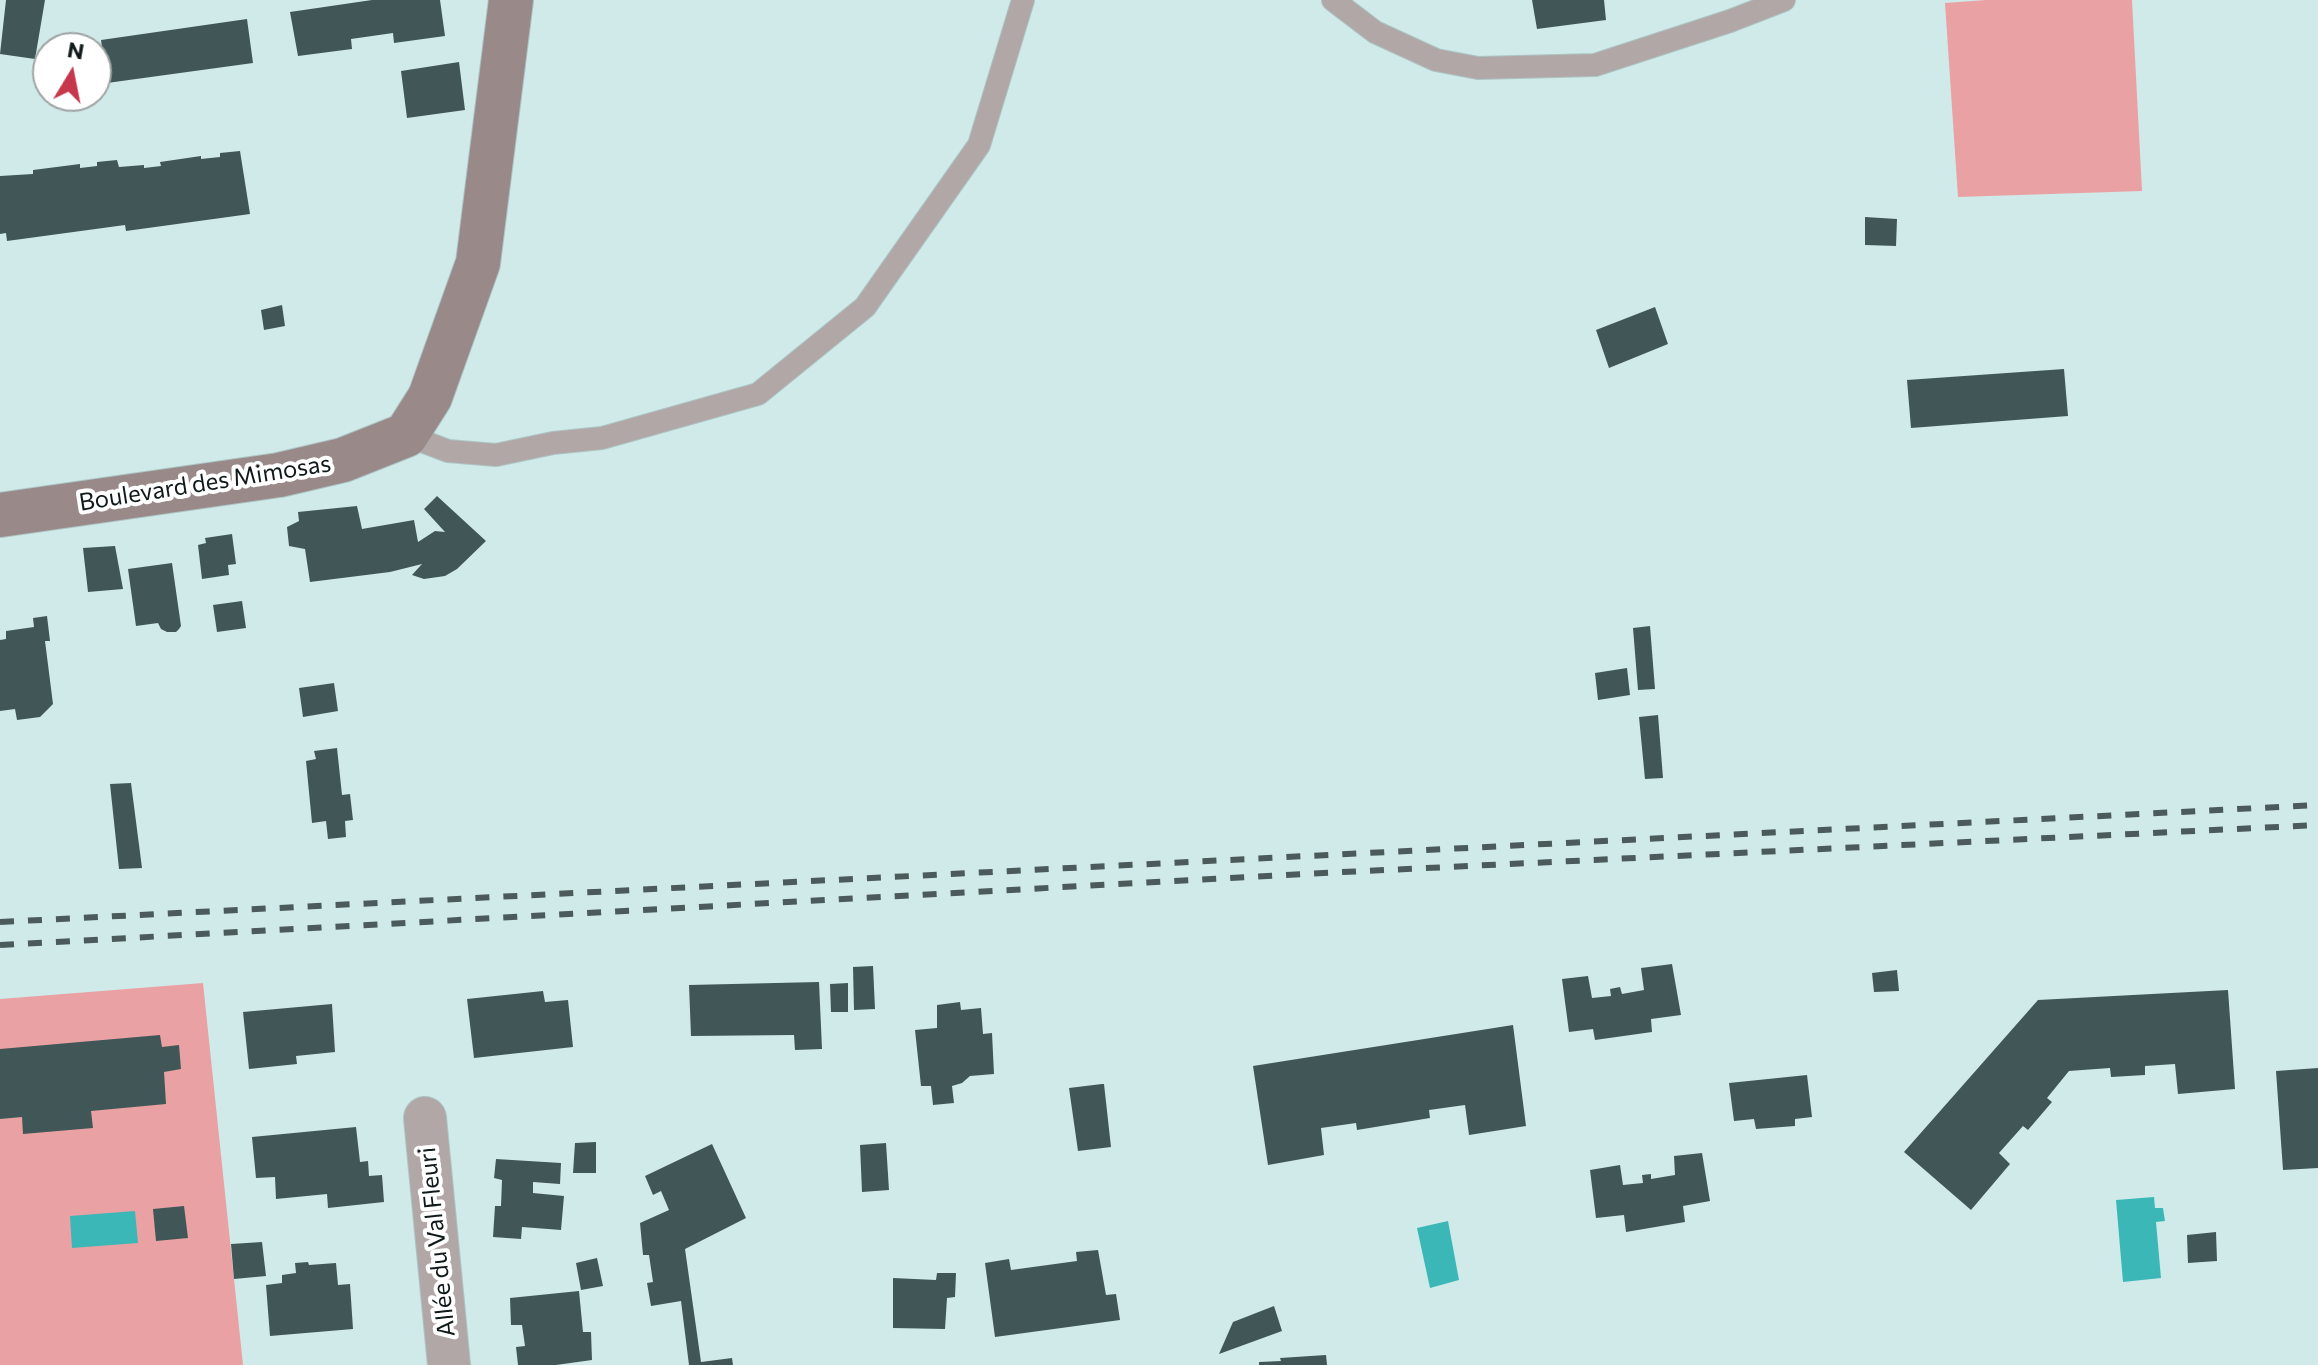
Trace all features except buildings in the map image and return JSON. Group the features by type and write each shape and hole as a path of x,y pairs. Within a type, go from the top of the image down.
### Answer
{"street":[{"path":"406,435 430,397 478,263 511,0"},
{"name":"Boulevard des Mimosas","path":"0,515 279,475 343,460 406,435"},
{"name":"Allée du Val Fleuri","path":"425,1118 449,1365"}],"lane":[{"path":"406,435 448,451 496,455 553,443 602,438 758,394 865,307 979,145 1023,0"},
{"path":"1333,0 1375,32 1436,60 1478,68 1595,65 1784,0"}],"shaded area":[{"path":"2132,0 2142,191 1958,197 1945,3"},
{"path":"203,983 243,1365 0,1365 0,999"}],"water":[{"path":"2154,1197 2155,1208 2163,1208 2165,1221 2156,1222 2161,1278 2123,1282 2116,1200"},
{"path":"135,1211 138,1243 72,1248 70,1216"},
{"path":"1448,1221 1459,1280 1430,1288 1417,1228"}],"railway":[{"path":"0,922 2318,805"},
{"path":"0,945 1303,874 2318,825"}]}
